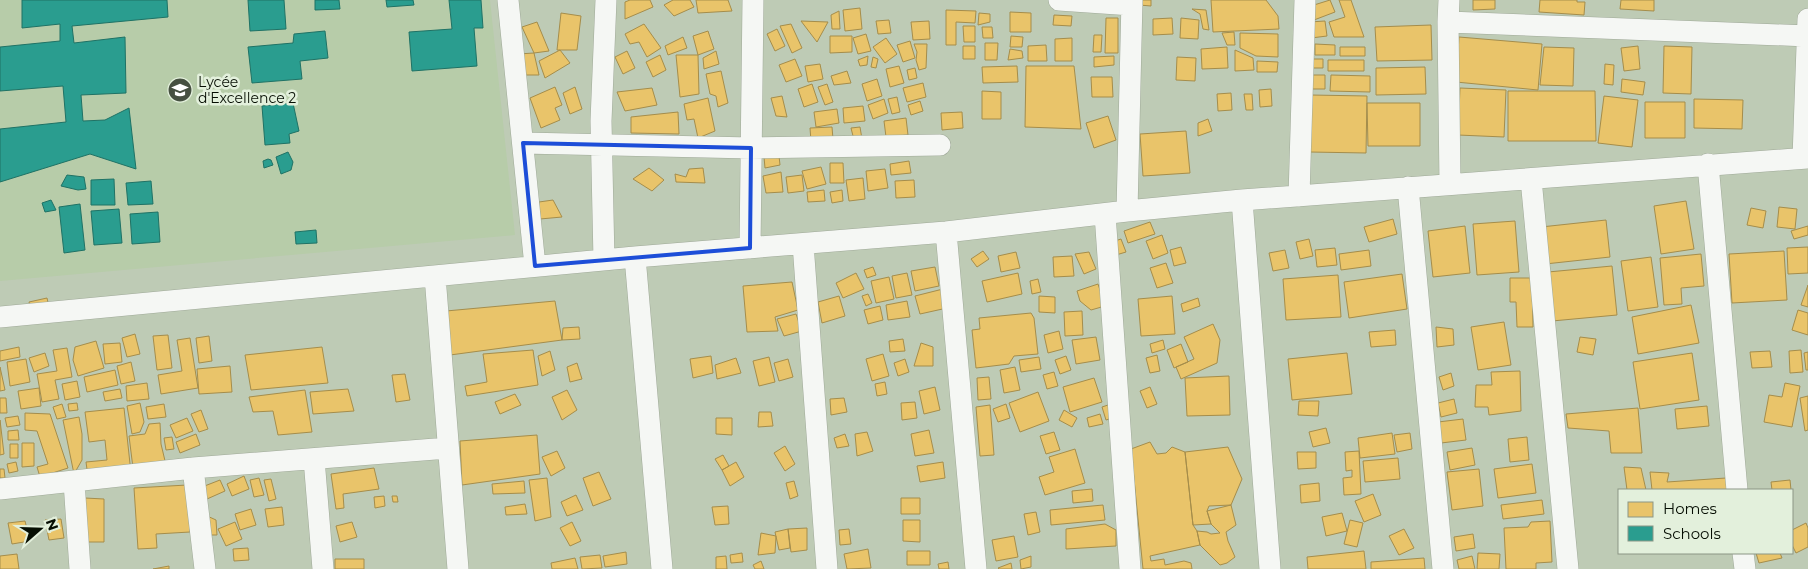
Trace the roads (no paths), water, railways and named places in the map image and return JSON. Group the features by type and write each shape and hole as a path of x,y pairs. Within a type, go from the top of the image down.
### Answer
{"street":[{"path":"508,0 535,266"},
{"path":"604,260 601,143 606,0"},
{"path":"750,248 753,0"},
{"path":"1059,0 1132,2 1127,211"},
{"path":"1299,196 1305,0"},
{"path":"1450,0 1448,22 1450,184"},
{"path":"0,317 635,257 946,232 1242,200 1806,158 1808,19"},
{"path":"1448,22 1808,36"},
{"path":"523,143 601,143 752,148 940,145"},
{"path":"1708,164 1738,489"},
{"path":"1532,179 1568,569"},
{"path":"1408,187 1443,569"},
{"path":"1242,200 1270,569"},
{"path":"1105,214 1130,569"},
{"path":"946,232 976,569"},
{"path":"803,244 828,569"},
{"path":"635,257 662,569"},
{"path":"436,276 458,569"},
{"path":"0,489 193,468 448,448"},
{"path":"314,459 323,569"},
{"path":"193,468 205,569"},
{"path":"74,482 80,569"},
{"path":"1743,554 1744,569"}],"place":[{"name":"Lycée d'Excellence 2","path":"180,90"}]}
